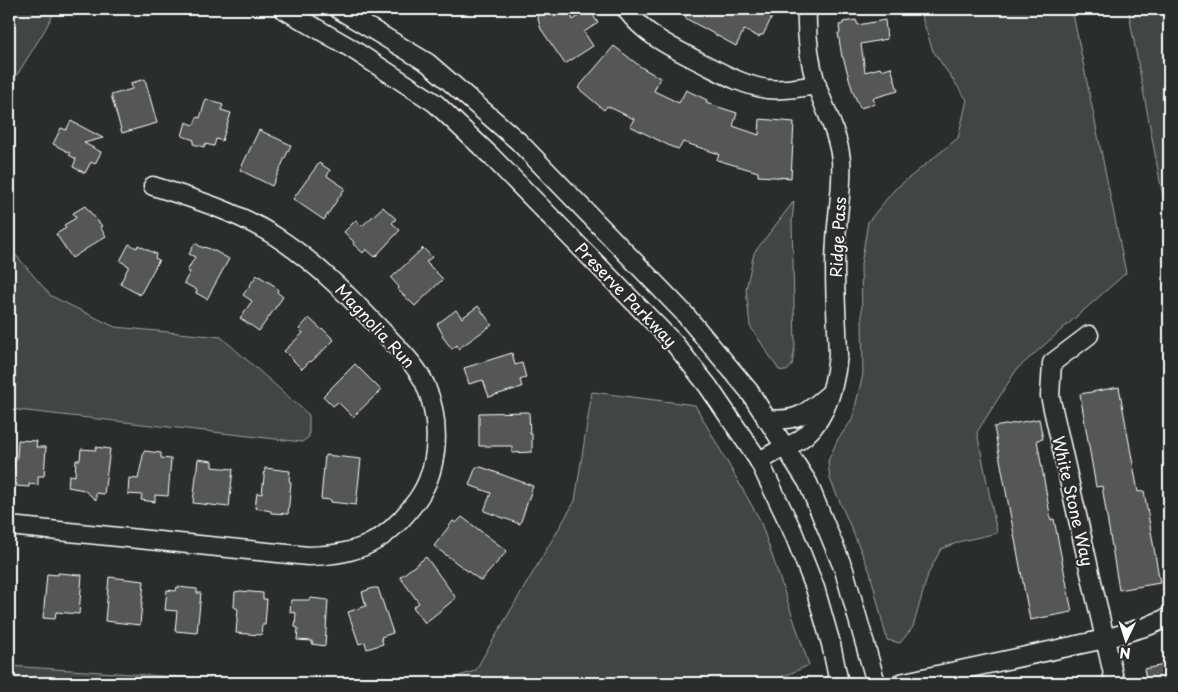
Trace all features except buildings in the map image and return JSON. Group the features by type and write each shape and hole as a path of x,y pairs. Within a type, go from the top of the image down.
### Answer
{"street":[{"name":"Preserve Parkway","path":"283,9 349,47 435,103 492,156 674,343 708,386 759,461 793,532 815,588 831,644 839,683"},
{"name":"Preserve Parkway","path":"338,9 428,63 518,141 683,312 749,391 808,483 844,570 876,683"},
{"path":"626,9 636,21 664,43 739,82 757,87 776,89 817,85"},
{"name":"Ridge Pass","path":"759,461 797,442 810,431 832,392 838,355 835,260 840,160 832,123 817,85 807,44 806,9"},
{"name":"Magnolia Run","path":"9,526 308,556 331,556 359,548 386,535 397,526 409,511 432,469 436,449 434,418 425,385 419,373 406,356 327,276 274,236 244,219 208,203 153,186"},
{"name":"White Stone Way","path":"1088,335 1052,363 1050,396 1115,683"},
{"path":"766,419 784,421 804,414 832,392"},
{"path":"900,683 1105,639 1148,626 1169,617"}],"shaded area":[{"path":"9,9 56,9 9,88"},
{"path":"919,9 1072,9 1126,273 1017,369 977,432 997,533 962,541 941,549 928,574 913,627 900,643 887,640 870,572 830,479 828,461 838,439 852,420 863,374 861,264 868,222 894,190 958,138 967,100 933,51"},
{"path":"1128,9 1169,9 1169,210 1166,213"},
{"path":"794,201 792,222 795,346 792,365 787,371 779,370 750,326 746,289 754,253"},
{"path":"9,247 51,296 115,327 221,337 309,415 309,437 302,442 9,409"},
{"path":"592,392 695,405 760,520 809,665 780,678 777,683 437,683 475,671 575,501"},
{"path":"9,666 269,683 9,683"}]}
